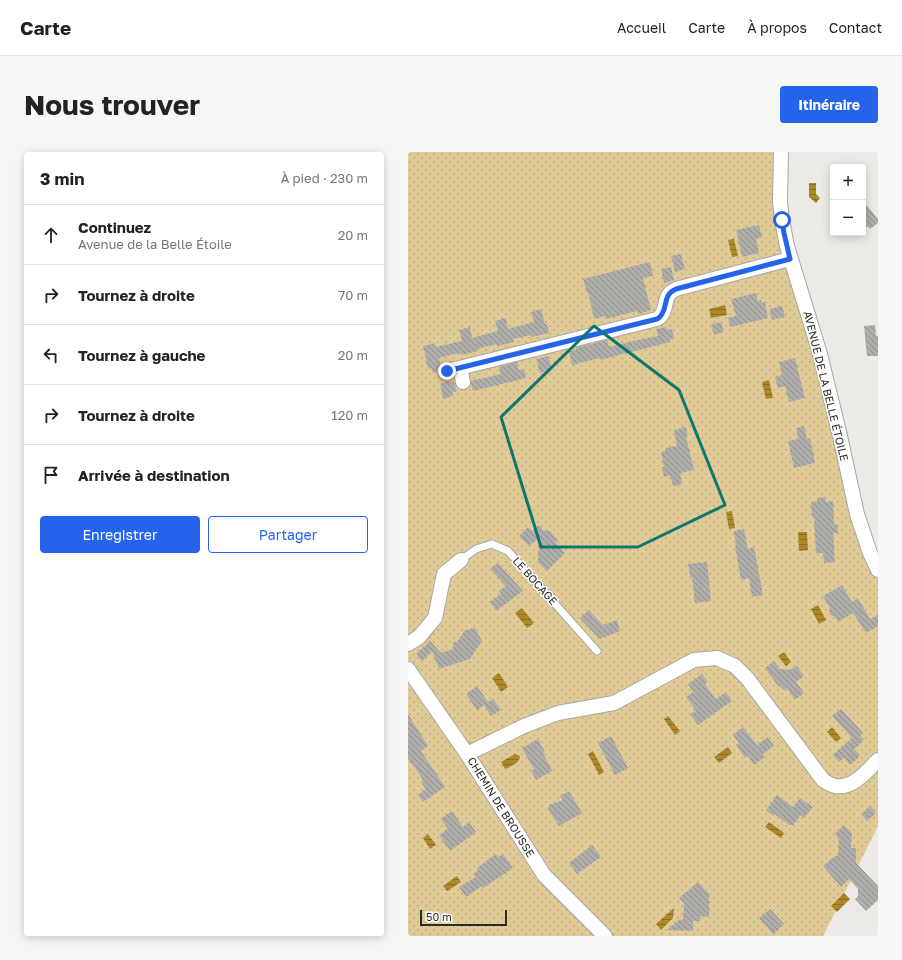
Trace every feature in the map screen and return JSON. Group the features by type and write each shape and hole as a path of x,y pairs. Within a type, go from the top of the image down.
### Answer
{"street":[{"name":"AVENUE DE LA BELLE ÉTOILE","path":"781,152 780,207 790,259 820,354 858,514 870,553 878,570"},
{"path":"456,374 657,319 662,314 666,298 671,291 790,259"},
{"path":"408,644 419,637 435,618 444,574 461,560"},
{"path":"467,754 524,726 558,713 614,703 694,660 717,658 735,666 747,678 823,780 834,786 843,786 854,782 878,760"},
{"name":"CHEMIN DE BROUSSE","path":"408,670 467,754 544,875 605,936"}],"lane":[{"name":"LE BOCAGE","path":"461,560 476,549 492,544 508,551 597,651"}],"highlighted area":[{"path":"594,326 679,390 725,505 638,547 541,547 501,417"}],"shaded area":[{"path":"408,152 781,152 780,202 878,570 878,826 823,936 408,936"},
{"path":"809,183 816,183 816,194 820,198 816,203 809,197"},
{"path":"734,239 738,256 732,257 728,240"},
{"path":"725,305 727,315 711,318 709,309"},
{"path":"769,380 773,398 766,399 762,382"},
{"path":"732,511 735,528 729,529 726,512"},
{"path":"798,532 807,532 808,550 799,551"},
{"path":"818,605 826,620 819,624 811,609"},
{"path":"522,608 534,623 527,628 515,613"},
{"path":"784,652 791,662 786,666 778,656"},
{"path":"499,673 508,687 501,692 492,678"},
{"path":"668,716 680,731 675,735 664,719"},
{"path":"832,727 841,738 836,742 827,732"},
{"path":"728,747 732,753 719,763 714,757"},
{"path":"593,751 604,772 599,775 588,754"},
{"path":"515,754 520,756 518,761 505,769 501,762"},
{"path":"769,822 784,833 781,838 765,827"},
{"path":"428,834 436,845 430,849 423,838"},
{"path":"457,876 461,882 447,891 443,886"},
{"path":"844,893 850,899 837,912 831,906"},
{"path":"674,908 673,918 661,930 656,924"}],"building":[{"path":"866,205 878,219 878,223 870,229 868,226 866,228"},
{"path":"759,225 762,237 756,239 759,253 742,257 736,230"},
{"path":"681,254 685,269 675,272 671,256"},
{"path":"650,262 653,276 643,278 651,310 638,314 637,311 606,319 605,316 594,319 588,292 587,293 583,279"},
{"path":"671,267 674,280 664,283 661,269"},
{"path":"756,293 758,301 761,300 762,303 765,302 768,318 730,327 728,318 736,316 731,299"},
{"path":"782,306 785,317 772,320 770,309"},
{"path":"541,309 549,333 513,339 514,342 497,346 496,344 477,349 478,351 461,355 460,353 439,358 441,366 439,371 433,373 431,368 428,369 423,346 435,343 436,347 462,341 459,330 470,327 472,338 498,331 495,321 506,318 508,329 534,322 531,312"},
{"path":"721,322 724,332 714,335 711,325"},
{"path":"875,325 876,336 878,336 878,356 867,356 864,326"},
{"path":"666,327 667,330 672,329 674,338 670,340 670,342 600,360 600,358 572,365 569,351 576,350 576,348 607,340 609,347 658,336 656,329"},
{"path":"548,356 552,370 540,373 536,359"},
{"path":"795,358 805,398 789,402 785,386 778,388 775,377 782,375 779,362"},
{"path":"517,362 519,370 524,369 526,378 473,391 471,381 501,374 499,367"},
{"path":"449,381 450,383 454,382 457,391 452,393 453,396 443,399 440,384"},
{"path":"804,426 807,439 810,438 815,463 794,468 788,441 798,439 796,428"},
{"path":"686,427 688,436 686,437 694,470 680,473 682,484 673,486 670,475 664,477 661,452 665,451 665,448 677,446 674,430"},
{"path":"825,497 826,502 833,501 834,525 837,524 838,533 833,533 835,562 824,563 823,553 816,553 814,517 812,517 811,502 817,502 817,498"},
{"path":"539,525 544,531 550,531 558,540 555,542 565,553 547,571 538,562 539,537 529,546 519,536 528,527 532,531"},
{"path":"744,529 748,549 754,547 763,595 752,597 749,578 741,580 734,531"},
{"path":"707,562 711,601 695,603 692,577 690,577 688,564"},
{"path":"498,563 523,591 496,611 490,602 501,594 499,591 506,586 490,569"},
{"path":"842,585 852,602 858,598 870,619 878,615 878,626 866,633 853,613 838,622 835,616 832,616 829,611 830,608 823,596"},
{"path":"589,610 603,625 617,620 620,631 600,639 580,618"},
{"path":"475,628 482,641 470,659 439,669 432,651 422,661 416,654 429,642 429,640 441,653 453,649 453,642 457,642 465,630"},
{"path":"774,661 779,669 790,670 797,666 804,676 796,682 804,693 795,700 787,688 784,690 780,686 779,687 765,668"},
{"path":"702,674 708,682 705,684 716,699 726,692 732,701 698,725 690,714 696,711 686,697 693,692 688,684"},
{"path":"477,686 488,702 493,699 501,710 491,716 484,705 477,710 466,694"},
{"path":"841,709 863,733 860,736 864,740 854,749 860,756 850,765 844,758 839,762 833,755 852,738 832,716"},
{"path":"408,714 428,746 421,751 445,787 423,802 418,795 426,789 422,784 423,780 408,758"},
{"path":"743,727 757,745 768,737 774,746 763,754 765,757 754,765 748,756 745,758 736,745 739,743 733,735"},
{"path":"611,736 628,768 615,775 598,743"},
{"path":"538,739 545,752 543,753 552,771 536,780 531,771 534,769 522,748"},
{"path":"569,791 582,813 559,826 548,809 549,805 563,800 560,796"},
{"path":"777,795 793,807 800,798 813,807 804,818 801,815 793,825 789,825 775,814 773,816 766,810"},
{"path":"870,806 876,813 867,821 861,814"},
{"path":"452,811 463,827 469,822 476,832 450,851 439,835 448,829 441,819"},
{"path":"844,825 852,833 851,848 856,848 856,863 878,886 878,900 866,911 855,899 858,896 858,889 849,879 841,887 823,866 838,855 839,839 835,834"},
{"path":"592,845 601,857 577,874 569,863"},
{"path":"496,854 498,857 503,854 513,868 483,888 482,886 466,897 459,887 476,877 473,874 479,870 477,868"},
{"path":"698,882 709,894 709,917 700,916 700,921 693,921 693,931 667,930 679,920 683,920 684,904 679,898"},
{"path":"770,909 784,924 773,934 759,918"}],"route":[{"path":"447,371 657,319 662,314 666,298 671,291 790,259 782,220"}]}
